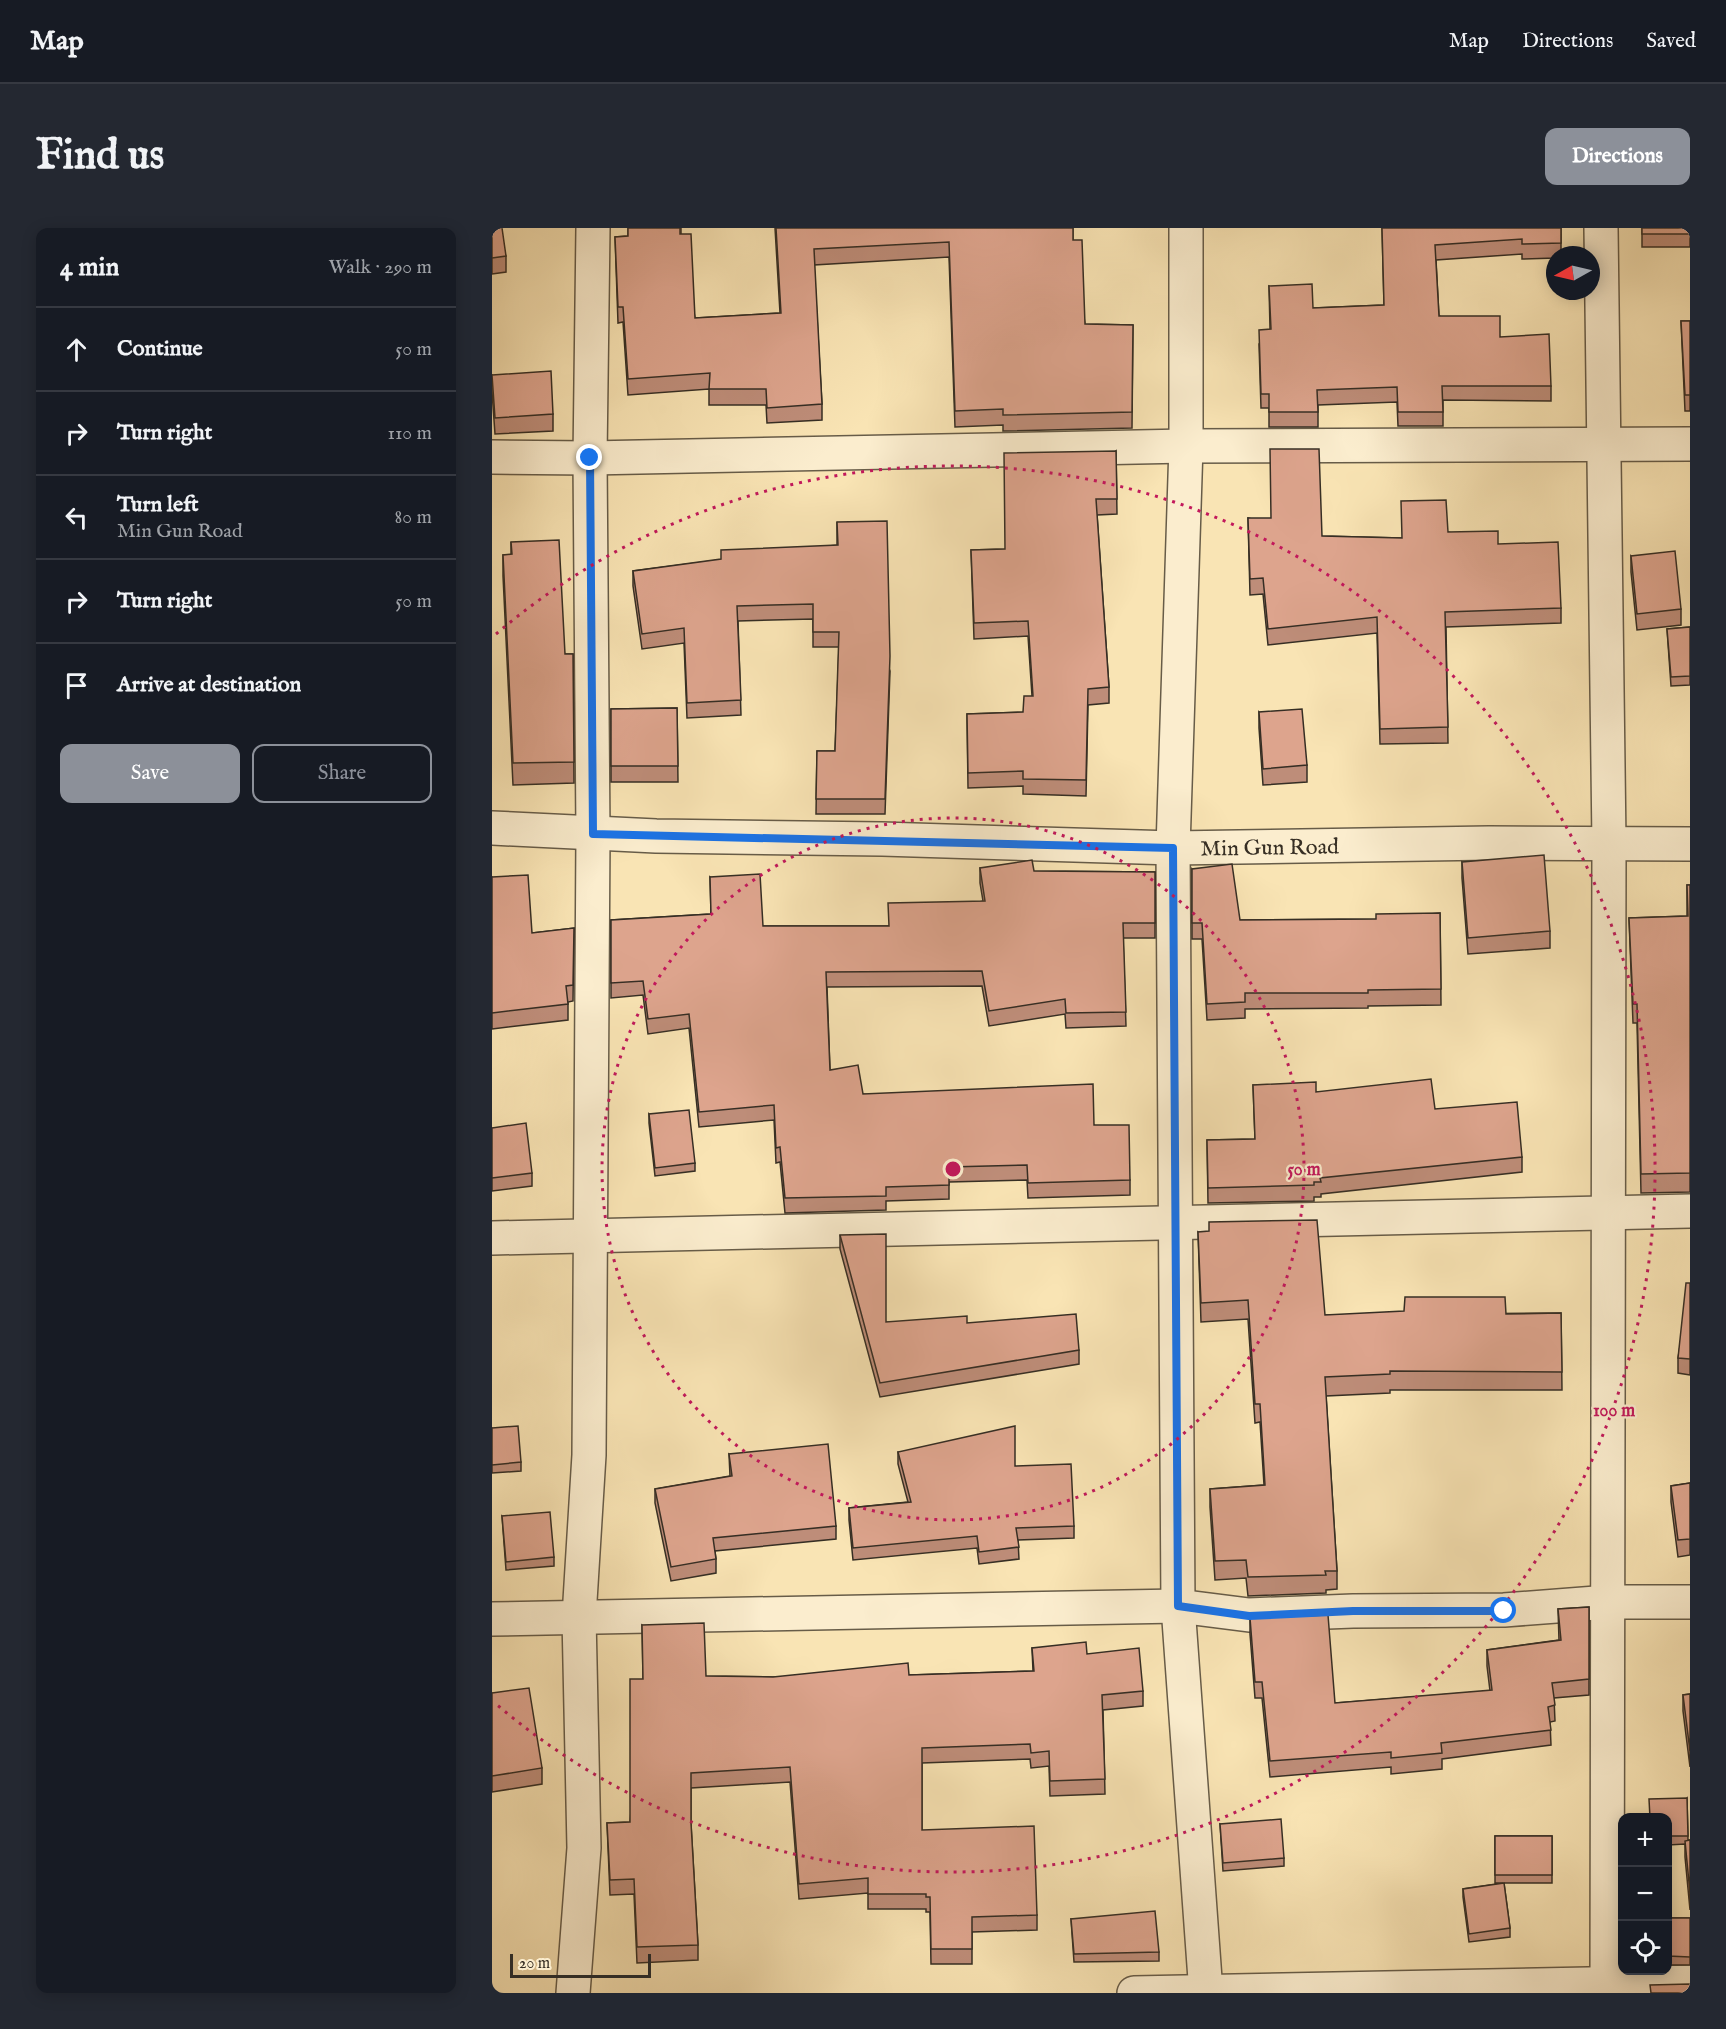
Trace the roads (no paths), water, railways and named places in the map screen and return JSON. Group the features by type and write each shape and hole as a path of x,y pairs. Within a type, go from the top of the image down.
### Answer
{"street":[{"path":"573,1993 584,1848 579,1617 589,1455 593,834 590,458 592,228"},
{"path":"1186,228 1186,446 1173,848 1178,1224 1178,1606 1206,1992"},
{"path":"1600,228 1605,444 1609,843 1607,1988"},
{"path":"492,457 590,458 1186,446 1690,444"},
{"name":"Min Gun Road","path":"492,828 593,834 1173,848 1489,843 1690,844"},
{"path":"492,1238 1690,1211"},
{"path":"492,1619 1178,1606 1249,1616 1353,1611 1504,1611 1609,1602 1690,1602"},
{"path":"1134,1993 1463,1984 1607,1988 1690,1982"}]}
